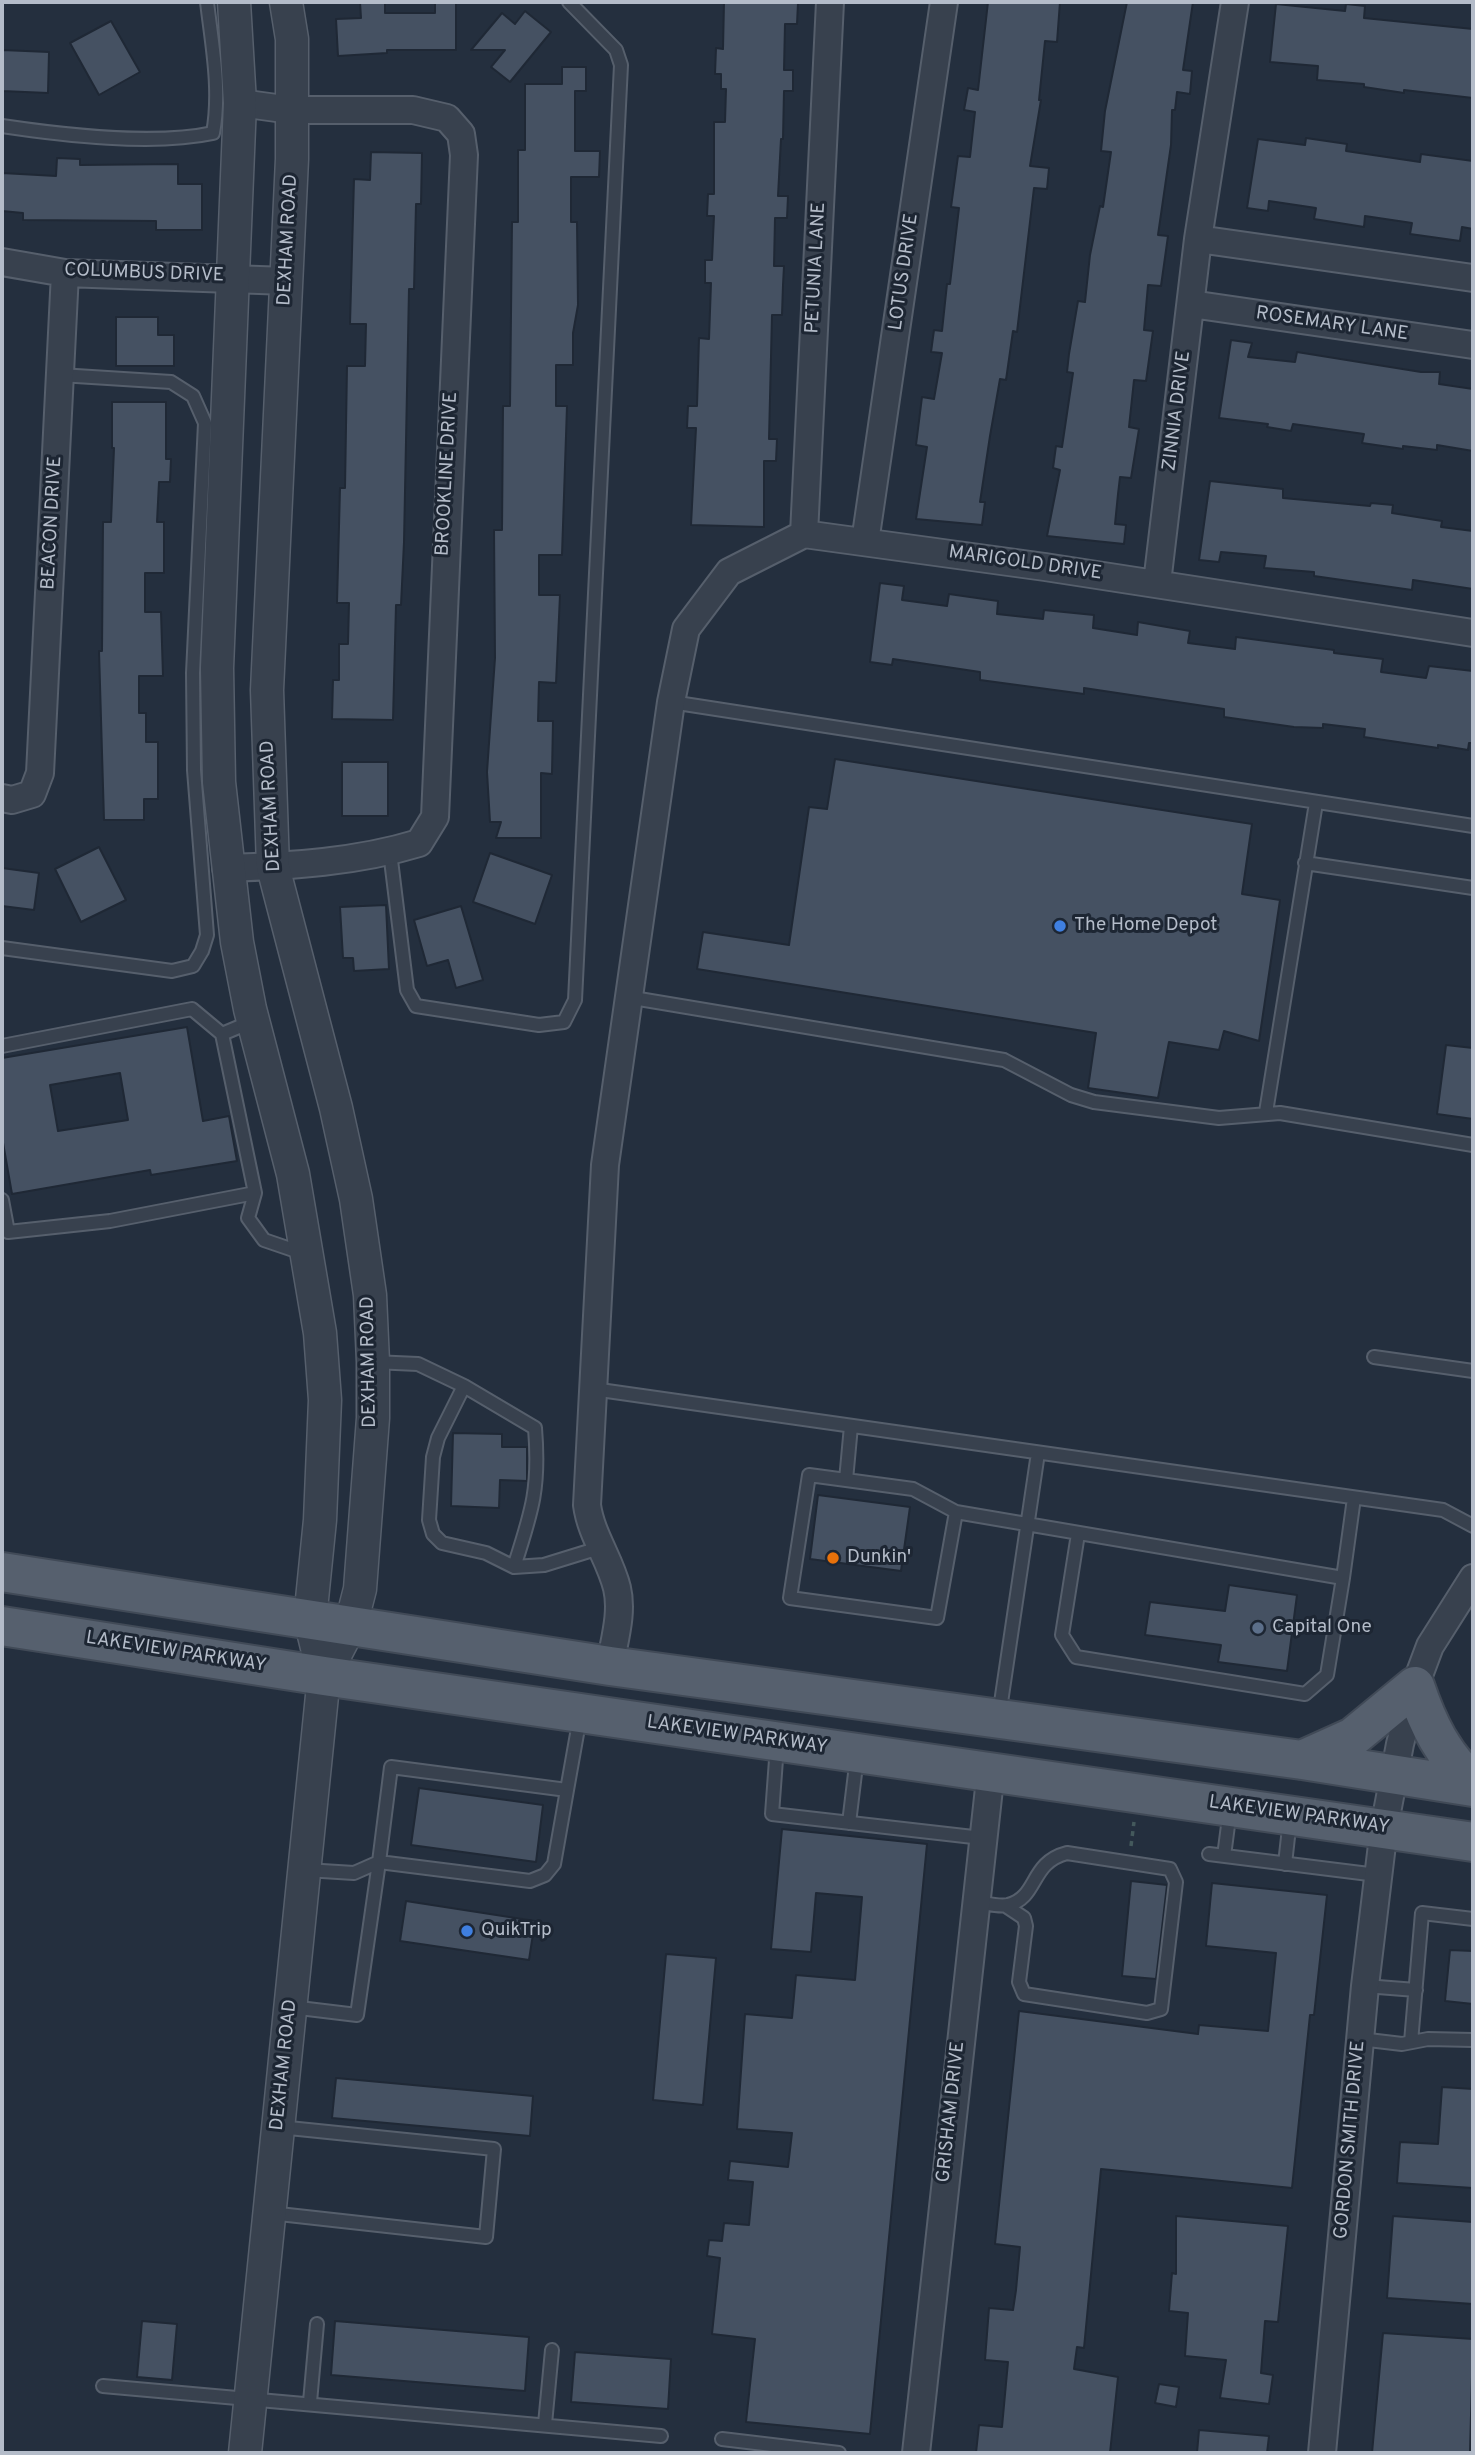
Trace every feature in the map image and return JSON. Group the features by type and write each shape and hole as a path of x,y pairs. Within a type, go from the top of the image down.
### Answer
{"main road":[{"path":"2,1572 610,1665 1473,1785"},
{"name":"LAKEVIEW PARKWAY","path":"2,1626 324,1676 991,1770 1473,1843"},
{"path":"1302,1760 1353,1737 1415,1686 1429,1726 1443,1750 1473,1785"},
{"path":"991,1770 998,1720"}],"street":[{"name":"DEXHAM ROAD","path":"234,2 240,103 217,668 219,782 226,868 237,943 253,1021 293,1174 309,1255 325,1400 320,1520 310,1619 324,1676 245,2453"},
{"name":"DEXHAM ROAD","path":"286,2 292,39 292,159 267,690 273,867 336,1108 356,1199 370,1295 373,1362 367,1506 359,1589 351,1624 324,1676"},
{"name":"PETUNIA LANE","path":"804,534 830,2"},
{"name":"LOTUS DRIVE","path":"865,542 944,2"},
{"name":"ZINNIA DRIVE","path":"1157,583 1198,239 1236,2"},
{"name":"BROOKLINE DRIVE","path":"226,868 273,867 390,852 419,843 435,817 446,503 464,155 460,134 446,118 413,110 291,110 240,103"},
{"path":"1198,239 1473,278"},
{"name":"COLUMBUS DRIVE","path":"2,262 65,273 235,277 286,281"},
{"name":"BEACON DRIVE","path":"2,798 12,800 32,794 40,773 65,273"},
{"name":"ROSEMARY LANE","path":"1191,304 1473,345"},
{"name":"MARIGOLD DRIVE","path":"804,534 1157,583 1473,633"},
{"path":"610,1665 618,1619 618,1590 599,1548 589,1520 587,1505 605,1165 671,702 686,629 729,572 804,534"},
{"name":"GORDON SMITH DRIVE","path":"1322,2453 1365,1986 1377,1875 1393,1774 1415,1686 1430,1646 1473,1578"},
{"name":"GRISHAM DRIVE","path":"916,2453 991,1770"}],"lane":[{"path":"2,126 42,132 184,139 213,132 216,113 215,75 207,2"},
{"path":"390,852 407,990 416,1006 539,1025 565,1022 575,1000 621,65 616,50 569,2"},
{"path":"2,948 172,971 193,966 207,935 194,770 193,673 205,423 193,396 171,382 60,374"},
{"path":"671,702 1473,825"},
{"path":"1266,1112 1316,803"},
{"path":"1306,863 1473,888"},
{"path":"627,996 1004,1060 1071,1096 1094,1102 1219,1118 1266,1112 1473,1145"},
{"path":"2,1046 192,1009 222,1034 255,1193 248,1218 264,1240 309,1255"},
{"path":"222,1034 253,1021"},
{"path":"2,1200 8,1232 110,1221 255,1193"},
{"path":"1374,1357 1473,1371"},
{"path":"373,1362 418,1364 464,1386 535,1428 538,1469 534,1506 514,1567"},
{"path":"464,1386 438,1438 433,1457 429,1520 433,1534 442,1543 486,1553 514,1567 544,1565 599,1548"},
{"path":"592,1389 1443,1510 1473,1526"},
{"path":"846,1480 851,1426"},
{"path":"998,1720 1038,1453"},
{"path":"956,1512 937,1618 790,1598 808,1475 913,1489 956,1512 1026,1526 1343,1578"},
{"path":"1078,1534 1062,1636 1076,1657 1306,1694 1327,1675 1354,1498"},
{"path":"304,1870 354,1873 379,1862 530,1881 545,1875 554,1864 581,1713"},
{"path":"778,1742 772,1814 982,1838"},
{"path":"849,1823 857,1753"},
{"path":"290,2007 356,2015 391,1767 567,1790"},
{"path":"1224,1856 1231,1807"},
{"path":"1285,1864 1290,1815"},
{"path":"975,1902 1006,1906 1024,1918 1026,1926 1019,1982 1024,1994 1155,2013 1164,2003 1175,1875 1163,1865 1067,1853 1052,1857 1041,1866 1029,1891 1006,1906"},
{"path":"1209,1854 1377,1875"},
{"path":"1411,2042 1422,1913 1473,1919"},
{"path":"1365,1986 1416,1990"},
{"path":"1360,2039 1402,2044 1428,2039 1473,2040"},
{"path":"270,2213 485,2237 494,2149 278,2127"},
{"path":"310,2402 317,2324"},
{"path":"545,2424 552,2350"},
{"path":"103,2386 310,2402 661,2435"},
{"path":"722,2439 839,2453"}],"path":[{"path":"1130,1861 1134,1820"}],"building":[{"path":"360,2 385,2 385,13 435,13 435,2 456,2 456,50 387,50 387,53 338,56 336,19 361,18"},
{"path":"724,2 798,3 797,24 785,24 784,70 793,70 793,91 784,91 778,196 788,196 787,218 775,218 774,266 784,266 782,315 772,315 769,439 777,439 776,461 764,461 764,527 691,525 696,428 687,428 688,406 697,406 699,338 709,339 711,283 705,283 705,260 712,260 714,216 707,216 708,194 714,194 714,122 725,122 726,89 721,89 721,74 715,74 716,48 723,49"},
{"path":"988,2 1060,2 1057,42 1045,41 1041,100 1030,166 1049,168 1047,189 1034,188 1017,332 1013,331 1006,380 1000,379 990,436 980,502 985,502 982,525 916,519 927,447 916,445 922,397 934,399 942,353 931,352 934,330 942,331 947,284 950,284 959,208 951,207 958,156 970,157 975,112 964,110 968,88 978,90"},
{"path":"1127,2 1193,2 1183,70 1192,71 1190,94 1177,92 1175,110 1172,110 1171,145 1158,235 1168,236 1161,286 1148,285 1144,330 1153,331 1146,381 1134,380 1129,427 1139,429 1131,478 1120,477 1115,524 1126,525 1124,544 1047,536 1060,470 1053,468 1056,446 1062,447 1073,373 1067,372 1078,301 1085,302 1090,255 1100,206 1103,207 1111,152 1101,151 1105,111"},
{"path":"1276,4 1345,11 1346,4 1365,6 1364,18 1473,29 1473,98 1404,90 1404,93 1364,87 1364,84 1317,80 1318,66 1270,62"},
{"path":"525,11 551,32 510,82 491,67 505,50 471,50 502,13 515,24"},
{"path":"111,21 140,72 99,95 70,43"},
{"path":"2,50 49,52 48,93 2,91"},
{"path":"562,67 586,67 586,91 575,91 575,151 600,151 599,177 571,177 571,222 577,222 578,305 573,333 573,365 556,365 556,406 567,406 562,555 539,555 539,595 560,595 556,683 539,682 538,721 553,721 552,774 541,773 541,838 496,838 501,822 490,822 487,772 495,658 494,530 502,530 503,406 510,406 512,222 518,222 518,150 525,150 525,84 562,84"},
{"path":"1306,138 1347,144 1346,151 1420,162 1421,154 1473,161 1473,229 1462,227 1460,241 1410,234 1412,223 1365,216 1364,227 1314,219 1316,208 1269,201 1268,211 1247,208 1258,139 1305,145"},
{"path":"371,152 422,153 421,204 416,204 414,289 409,289 404,542 401,605 396,605 393,720 332,719 333,680 339,680 339,644 348,644 349,603 337,603 340,488 345,488 347,366 365,366 366,324 350,324 354,179 370,180"},
{"path":"57,158 80,159 80,165 178,164 178,184 202,184 202,230 156,230 156,221 23,220 23,213 2,211 2,173 56,176"},
{"path":"116,317 158,317 158,335 174,335 174,366 116,366"},
{"path":"1231,340 1252,343 1248,357 1295,362 1297,352 1421,372 1440,372 1439,384 1473,389 1473,451 1437,445 1437,450 1403,446 1403,449 1362,443 1364,434 1293,424 1291,431 1267,427 1268,424 1219,418"},
{"path":"112,402 166,402 166,459 171,459 170,482 159,482 157,522 164,522 164,573 145,573 145,612 161,612 163,676 139,676 139,713 146,713 146,742 158,742 158,799 144,799 144,820 104,820 99,651 102,651 103,522 111,522 114,448"},
{"path":"1210,481 1283,489 1283,498 1370,506 1371,503 1393,505 1392,513 1442,521 1441,527 1473,531 1473,589 1413,580 1412,590 1314,576 1314,572 1264,568 1266,556 1221,552 1219,562 1199,560"},
{"path":"880,583 904,586 902,600 947,606 949,594 998,601 997,614 1043,619 1044,610 1094,615 1093,628 1137,635 1138,622 1190,631 1188,643 1235,649 1236,637 1334,650 1334,653 1383,659 1381,672 1426,678 1429,666 1473,671 1473,743 1469,743 1468,750 1438,745 1438,748 1364,737 1365,729 1323,724 1323,728 1294,727 1224,717 1224,709 1084,688 1084,694 980,680 980,672 893,659 892,665 870,662"},
{"name":"The Home Depot","path":"835,759 1252,824 1242,894 1280,900 1259,1041 1224,1031 1219,1050 1169,1042 1158,1098 1088,1088 1096,1033 697,969 703,932 789,945 809,807 827,809"},
{"path":"342,762 388,762 388,816 342,816"},
{"path":"99,847 126,900 81,922 55,869"},
{"path":"490,853 552,875 535,924 473,902"},
{"path":"2,868 39,873 34,910 2,906"},
{"path":"386,905 389,969 354,971 353,958 343,958 340,907"},
{"path":"461,906 483,980 456,988 448,960 427,966 414,920"},
{"path":"187,1027 203,1121 229,1116 237,1161 151,1175 150,1170 12,1194 2,1137 2,1058","holes":["120,1073 128,1120 58,1131 50,1085"]},
{"path":"1446,1045 1473,1048 1473,1119 1437,1114"},
{"path":"453,1433 502,1434 502,1447 527,1447 527,1481 500,1480 499,1508 451,1506"},
{"path":"818,1495 910,1507 901,1571 810,1559"},
{"name":"Capital One","path":"1229,1585 1297,1595 1287,1671 1218,1662 1221,1645 1145,1635 1150,1602 1225,1611"},
{"name":"QuikTrip","path":"419,1788 543,1805 536,1862 411,1845"},
{"path":"782,1829 927,1844 870,2434 746,2422 755,2339 712,2334 720,2258 707,2256 709,2240 722,2241 724,2223 749,2225 753,2182 728,2180 730,2161 788,2167 792,2133 737,2129 745,2014 792,2018 796,1975 855,1980 862,1897 816,1893 811,1952 771,1949"},
{"path":"1131,1881 1167,1885 1156,1979 1122,1976"},
{"path":"1212,1883 1327,1895 1314,2015 1310,2015 1292,2188 1101,2169 1084,2348 1077,2347 1074,2369 1118,2377 1110,2453 976,2453 979,2425 1002,2427 1008,2362 985,2360 989,2308 1013,2310 1016,2290 1020,2247 995,2244 1019,2011 1198,2034 1199,2025 1268,2031 1276,1953 1206,1946"},
{"name":"QuikTrip","path":"406,1901 535,1921 529,1960 400,1941"},
{"path":"1450,1950 1473,1951 1473,2004 1445,2001"},
{"path":"666,1954 716,1958 703,2105 653,2100"},
{"path":"336,2078 533,2096 530,2136 332,2118"},
{"path":"1442,2087 1473,2089 1473,2188 1397,2183 1400,2142 1438,2144"},
{"path":"1176,2216 1288,2226 1278,2322 1265,2321 1261,2373 1273,2375 1269,2404 1220,2398 1226,2360 1185,2356 1188,2313 1169,2311 1172,2273 1176,2274"},
{"path":"1393,2216 1473,2222 1473,2304 1387,2298"},
{"path":"142,2321 177,2324 172,2380 137,2377"},
{"path":"335,2321 529,2337 525,2391 331,2375"},
{"path":"1383,2333 1473,2339 1470,2453 1372,2453"},
{"path":"575,2352 671,2359 668,2409 571,2402"},
{"path":"1159,2384 1179,2387 1176,2407 1155,2403"},
{"path":"1199,2430 1269,2436 1267,2453 1197,2453"}],"place":[{"name":"The Home Depot","path":"1060,926"},
{"name":"Dunkin'","path":"833,1558"},
{"name":"Capital One","path":"1258,1628"},
{"name":"QuikTrip","path":"467,1931"}]}
